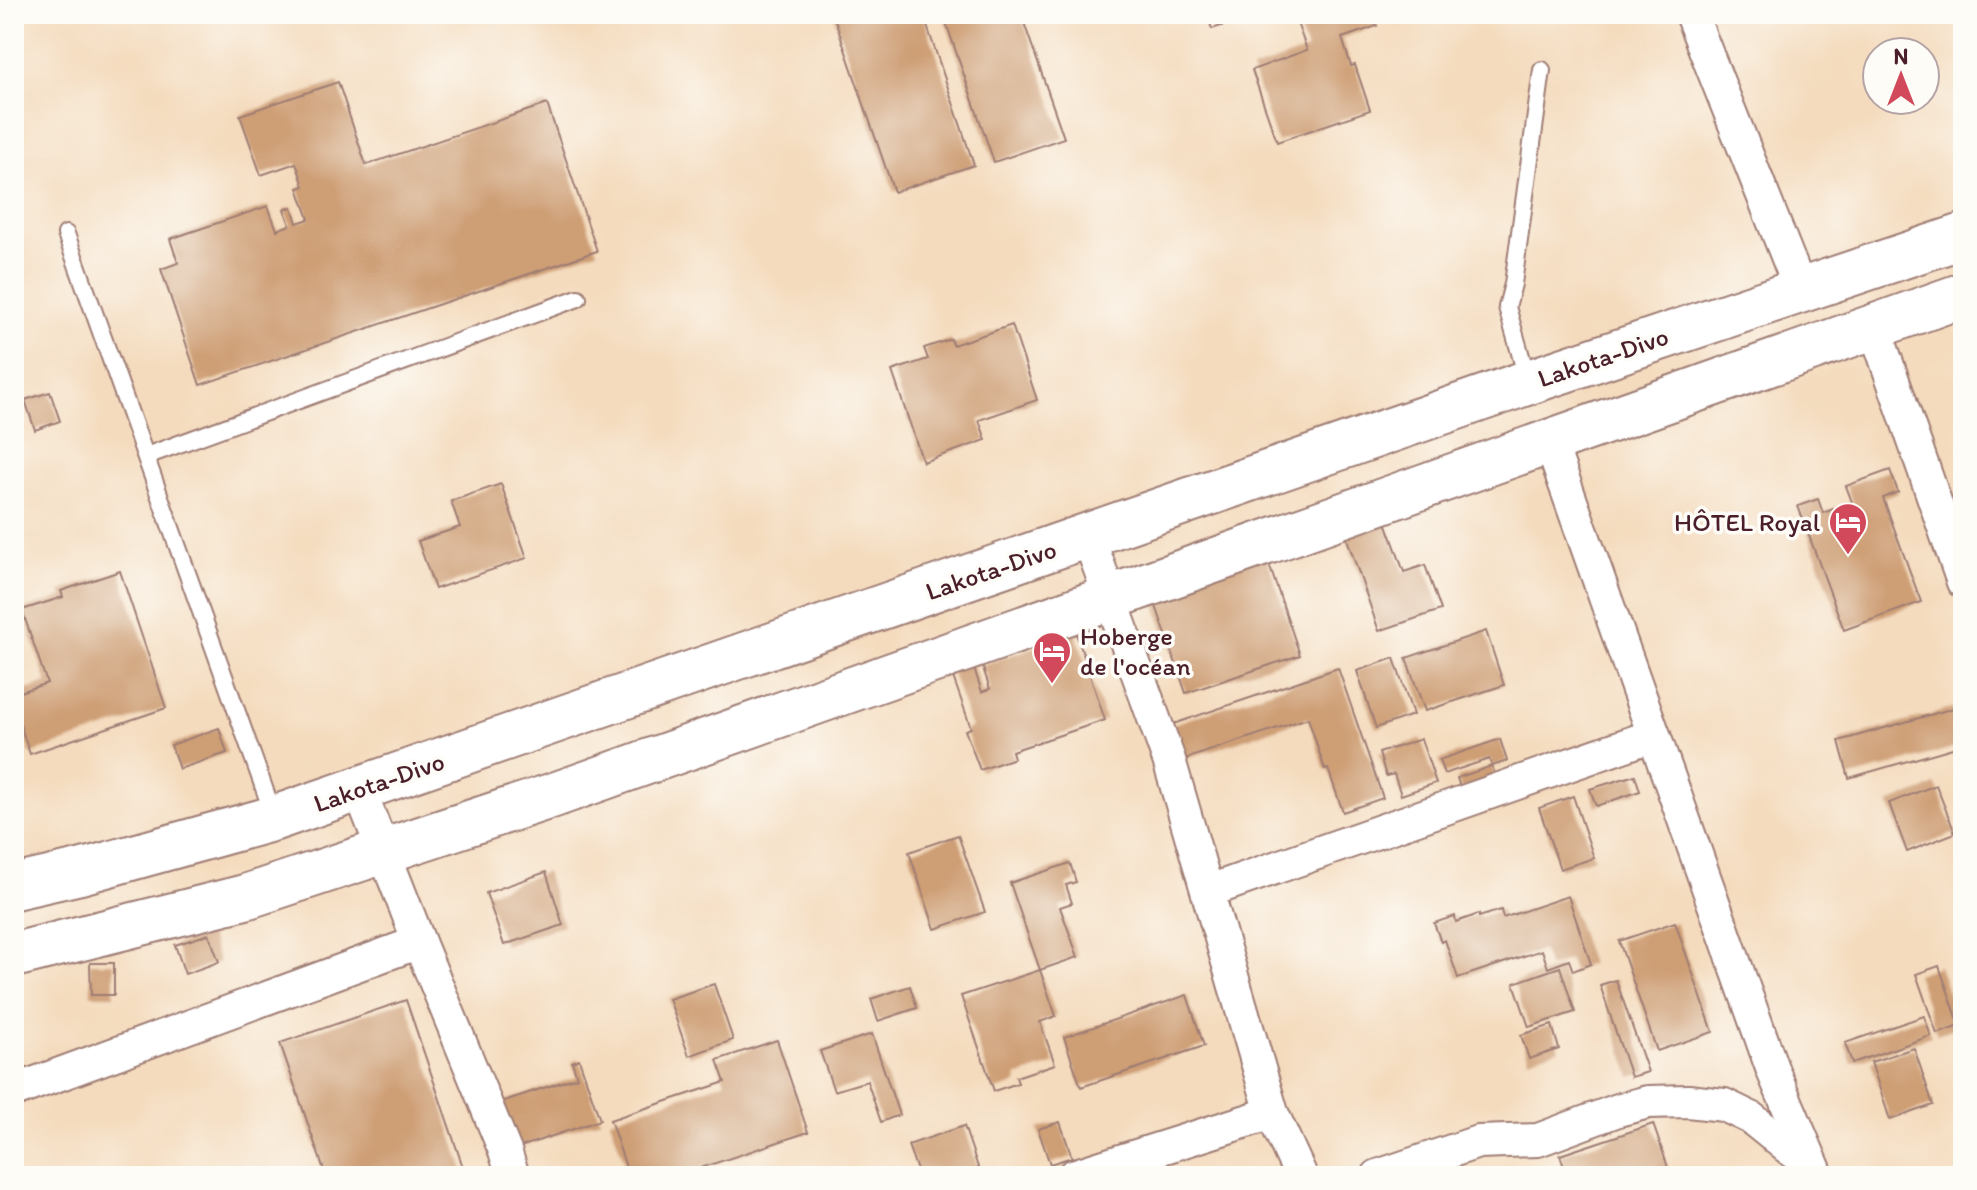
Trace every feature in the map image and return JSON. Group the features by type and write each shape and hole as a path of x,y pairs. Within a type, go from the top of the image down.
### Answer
{"main road":[{"name":"Lakota-Divo","path":"14,887 275,818 1529,382 1963,236"},
{"path":"14,955 245,897 554,795 1963,295"}],"street":[{"path":"1691,14 1801,291"},
{"path":"1874,326 1963,582"},
{"path":"1550,442 1773,1071 1816,1173"},
{"path":"1088,536 1169,760 1272,1113 1301,1176"},
{"path":"1209,891 1654,735"},
{"path":"359,789 513,1176"},
{"path":"14,1091 419,942"},
{"path":"1378,1176 1478,1142 1538,1140 1648,1102 1688,1101 1724,1105 1751,1118 1816,1173"},
{"path":"1073,1176 1272,1113"}],"lane":[{"path":"1529,382 1507,307 1513,284 1542,70"},
{"path":"66,234 275,818"},
{"path":"146,456 578,298"}],"building":[{"path":"833,14 923,14 974,165 894,192"},
{"path":"943,14 1021,14 1064,138 994,162"},
{"path":"1207,14 1255,14 1255,15 1212,29"},
{"path":"1334,14 1336,21 1357,14 1373,14 1377,26 1342,38 1370,110 1277,142 1252,70 1307,50 1297,23"},
{"path":"338,82 366,165 547,104 597,251 200,385 161,269 178,263 170,239 268,206 277,230 290,225 284,209 292,207 297,223 309,219 298,188 304,186 296,163 261,175 240,115"},
{"path":"1012,325 1037,400 979,420 986,440 923,462 892,371 928,359 924,348 951,339 953,345"},
{"path":"50,392 60,421 35,430 25,400"},
{"path":"1890,470 1898,492 1883,498 1921,602 1844,630 1798,506 1818,499 1823,513 1852,502 1846,486"},
{"path":"501,484 527,558 435,589 418,541 460,527 451,501"},
{"path":"1338,513 1385,519 1404,572 1425,565 1441,610 1379,631"},
{"path":"1261,541 1300,655 1186,693 1155,603"},
{"path":"120,571 166,708 30,754 14,707 14,694 47,683 22,610 63,597 61,591"},
{"path":"961,630 982,692 990,689 982,665 1076,633 1105,720 1012,751 1014,758 980,770 965,730 971,728 939,637"},
{"path":"1486,631 1504,685 1425,711 1406,658"},
{"path":"1394,658 1413,715 1376,728 1357,671"},
{"path":"1338,668 1383,798 1343,812 1308,718 1185,759 1173,724"},
{"path":"1961,706 1963,745 1849,778 1839,741"},
{"path":"219,728 227,753 179,769 171,745"},
{"path":"1421,739 1436,783 1401,795 1394,774 1386,776 1379,753"},
{"path":"1500,739 1507,761 1492,766 1489,759 1444,774 1439,760"},
{"path":"1492,766 1496,778 1461,790 1457,778"},
{"path":"1635,775 1640,791 1596,806 1590,789"},
{"path":"1936,785 1955,833 1907,852 1889,803"},
{"path":"1573,796 1594,858 1560,869 1539,808"},
{"path":"958,835 985,912 935,929 909,852"},
{"path":"1070,863 1076,882 1066,885 1072,903 1060,907 1078,957 1040,970 1010,883"},
{"path":"546,872 563,925 504,945 486,893"},
{"path":"1568,896 1591,964 1573,971 1569,960 1548,968 1542,950 1458,978 1445,940 1441,942 1434,923 1455,916 1456,922 1501,910 1503,918"},
{"path":"1675,922 1713,1032 1657,1051 1619,941"},
{"path":"209,934 219,962 185,974 175,945"},
{"path":"90,963 114,963 114,995 91,995"},
{"path":"1939,966 1960,1026 1937,1034 1916,974"},
{"path":"1560,967 1575,1012 1529,1027 1514,983"},
{"path":"1040,970 1056,1016 1040,1022 1055,1064 1016,1077 1018,1083 994,1091 961,996"},
{"path":"1616,980 1648,1072 1631,1077 1600,985"},
{"path":"714,984 733,1040 689,1056 669,999"},
{"path":"910,986 917,1008 878,1021 871,999"},
{"path":"1187,995 1204,1046 1081,1087 1064,1037"},
{"path":"406,1000 466,1176 326,1176 280,1043"},
{"path":"1924,1016 1931,1036 1852,1063 1845,1043"},
{"path":"1552,1025 1559,1049 1529,1059 1521,1035"},
{"path":"872,1034 899,1115 881,1122 867,1081 834,1091 820,1051"},
{"path":"777,1040 808,1132 677,1176 629,1176 610,1120 725,1082 717,1060"},
{"path":"1914,1048 1933,1105 1890,1120 1871,1062"},
{"path":"579,1059 600,1120 517,1148 501,1102 577,1077 572,1062"},
{"path":"1060,1122 1072,1157 1050,1164 1038,1129"},
{"path":"1653,1124 1671,1176 1567,1176 1560,1155"},
{"path":"964,1126 981,1176 946,1176 944,1171 919,1176 908,1145"}],"place":[{"name":"HÔTEL Royal","path":"1848,556"},
{"name":"Hoberge de l'océan","path":"1052,685"}]}
